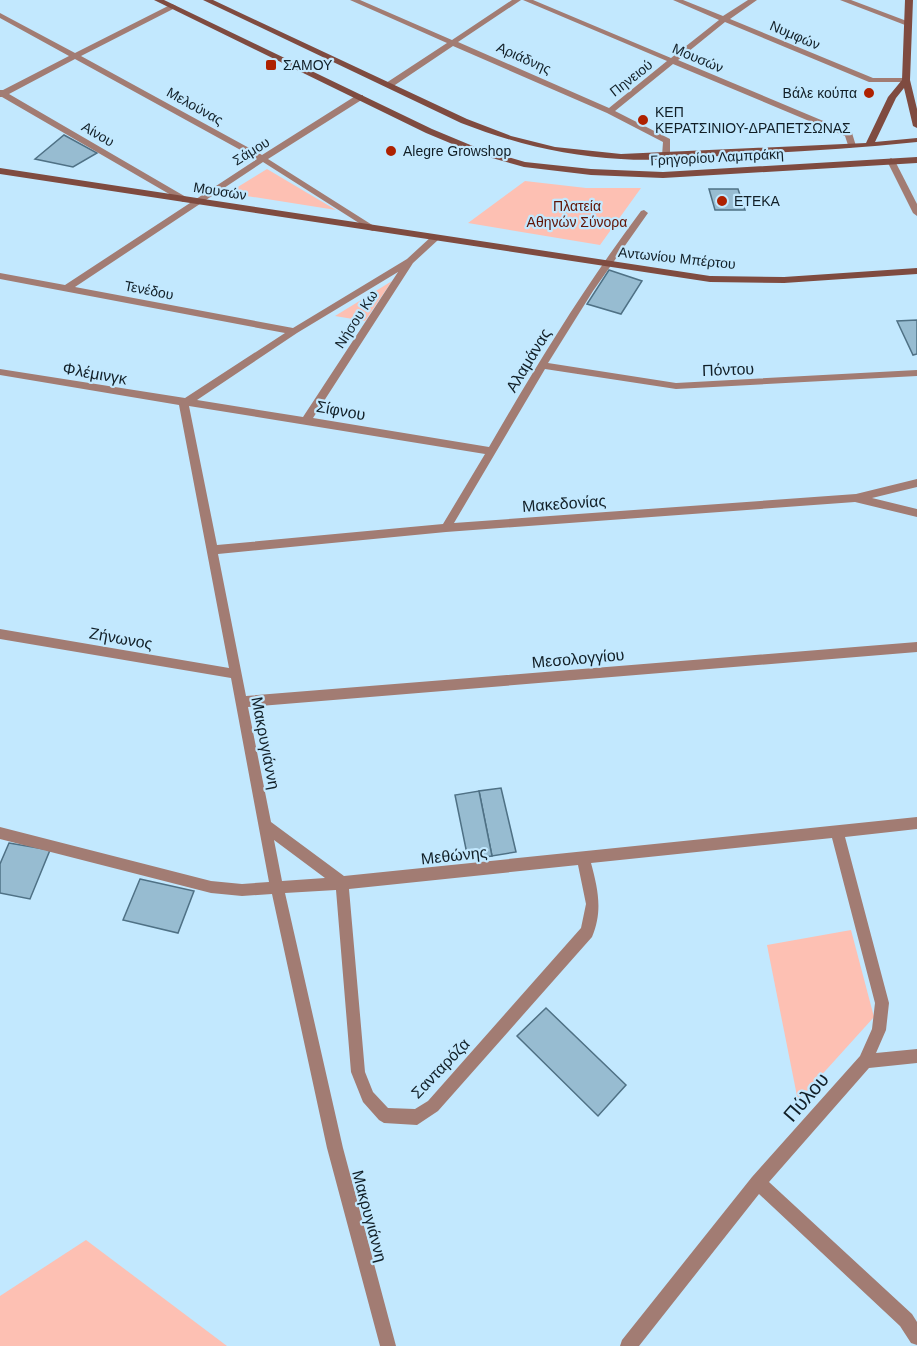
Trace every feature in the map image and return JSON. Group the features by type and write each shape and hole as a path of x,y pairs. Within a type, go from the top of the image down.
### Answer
{"main road":[{"name":"Γρηγορίου Λαμπράκη","path":"158,0 477,151 541,166 663,175 917,160"},
{"name":"Γρηγορίου Λαμπράκη","path":"207,0 432,107 508,138 555,149 621,157 666,156 869,145 917,140"},
{"path":"909,0 906,80 917,126"},
{"path":"869,145 892,97 906,80"},
{"name":"Μουσών","path":"0,171 435,238"},
{"name":"Αντωνίου Μπέρτου","path":"435,238 710,279 784,280 917,271"}],"street":[{"name":"Αριάδνης","path":"354,0 610,111 667,141 666,156"},
{"path":"389,85 517,0"},
{"name":"Μουσών","path":"527,0 849,135 852,146"},
{"name":"Νυμφών","path":"677,0 872,81 906,80"},
{"name":"Πηνειού","path":"610,111 674,62 723,20 753,0"},
{"path":"844,0 908,23"},
{"path":"1,93 172,6"},
{"name":"Μελούνας","path":"0,15 263,159 373,228"},
{"name":"Αίνου","path":"1,93 183,199"},
{"name":"Σάμου","path":"67,288 196,201 360,97"},
{"path":"891,161 917,213"},
{"name":"Αλαμάνας","path":"446,528 541,365 604,264 644,213"},
{"name":"Νήσου Κω","path":"307,419 410,261 435,238"},
{"path":"184,404 294,331 410,261"},
{"name":"Τενέδου","path":"0,276 294,331"},
{"name":"Πόντου","path":"541,365 676,386 917,373"},
{"name":"Φλέμινγκ","path":"0,372 184,404"},
{"name":"Σίφνου","path":"184,404 307,419 492,451"},
{"name":"Μακρυγιάννη","path":"184,404 277,888 335,1148 388,1346"},
{"path":"855,498 917,483"},
{"name":"Μακεδονίας","path":"212,550 446,528 855,498 917,513"},
{"name":"Ζήνωνος","path":"0,634 236,674"},
{"name":"Μεσολογγίου","path":"241,702 917,647"},
{"name":"Μεθώνης","path":"0,833 211,887 242,890 342,883 917,823"},
{"path":"265,825 342,883"},
{"name":"Πύλου","path":"628,1346 758,1183 865,1061 879,1030 882,1003 837,832"},
{"name":"Σανταρόζα","path":"342,883 358,1072 368,1097 384,1115 417,1117 433,1106 460,1078 587,932 593,917 594,901 583,858"},
{"path":"865,1061 917,1056"},
{"path":"758,1183 906,1320 917,1337"}],"green space":[{"path":"267,169 336,210 228,193"},
{"name":"Πλατεία Αθηνών Σύνορα","path":"525,181 586,188 641,188 600,245 468,223"},
{"path":"392,281 365,321 335,316"},
{"path":"851,930 874,1017 798,1101 767,945"},
{"path":"86,1240 227,1346 0,1346 0,1296"}],"building":[{"path":"64,135 97,153 73,167 35,159"},
{"path":"709,189 738,189 745,210 715,210"},
{"path":"609,270 642,281 621,314 587,304"},
{"path":"917,320 917,354 913,355 897,321"},
{"path":"501,788 516,852 492,856 479,791"},
{"path":"479,791 492,856 468,859 455,795"},
{"path":"9,843 50,850 30,899 0,893 0,864"},
{"path":"140,879 194,891 178,933 123,920"},
{"path":"546,1008 626,1085 598,1116 517,1036"}],"place":[{"name":"ΣΑΜΟΥ","path":"271,65"},
{"name":"Βάλε κούπα","path":"869,93"},
{"name":"ΚΕΠ ΚΕΡΑΤΣΙΝΙΟΥ-ΔΡΑΠΕΤΣΩΝΑΣ","path":"643,120"},
{"name":"Alegre Growshop","path":"391,151"},
{"name":"ΕΤΕΚΑ","path":"722,201"}]}
